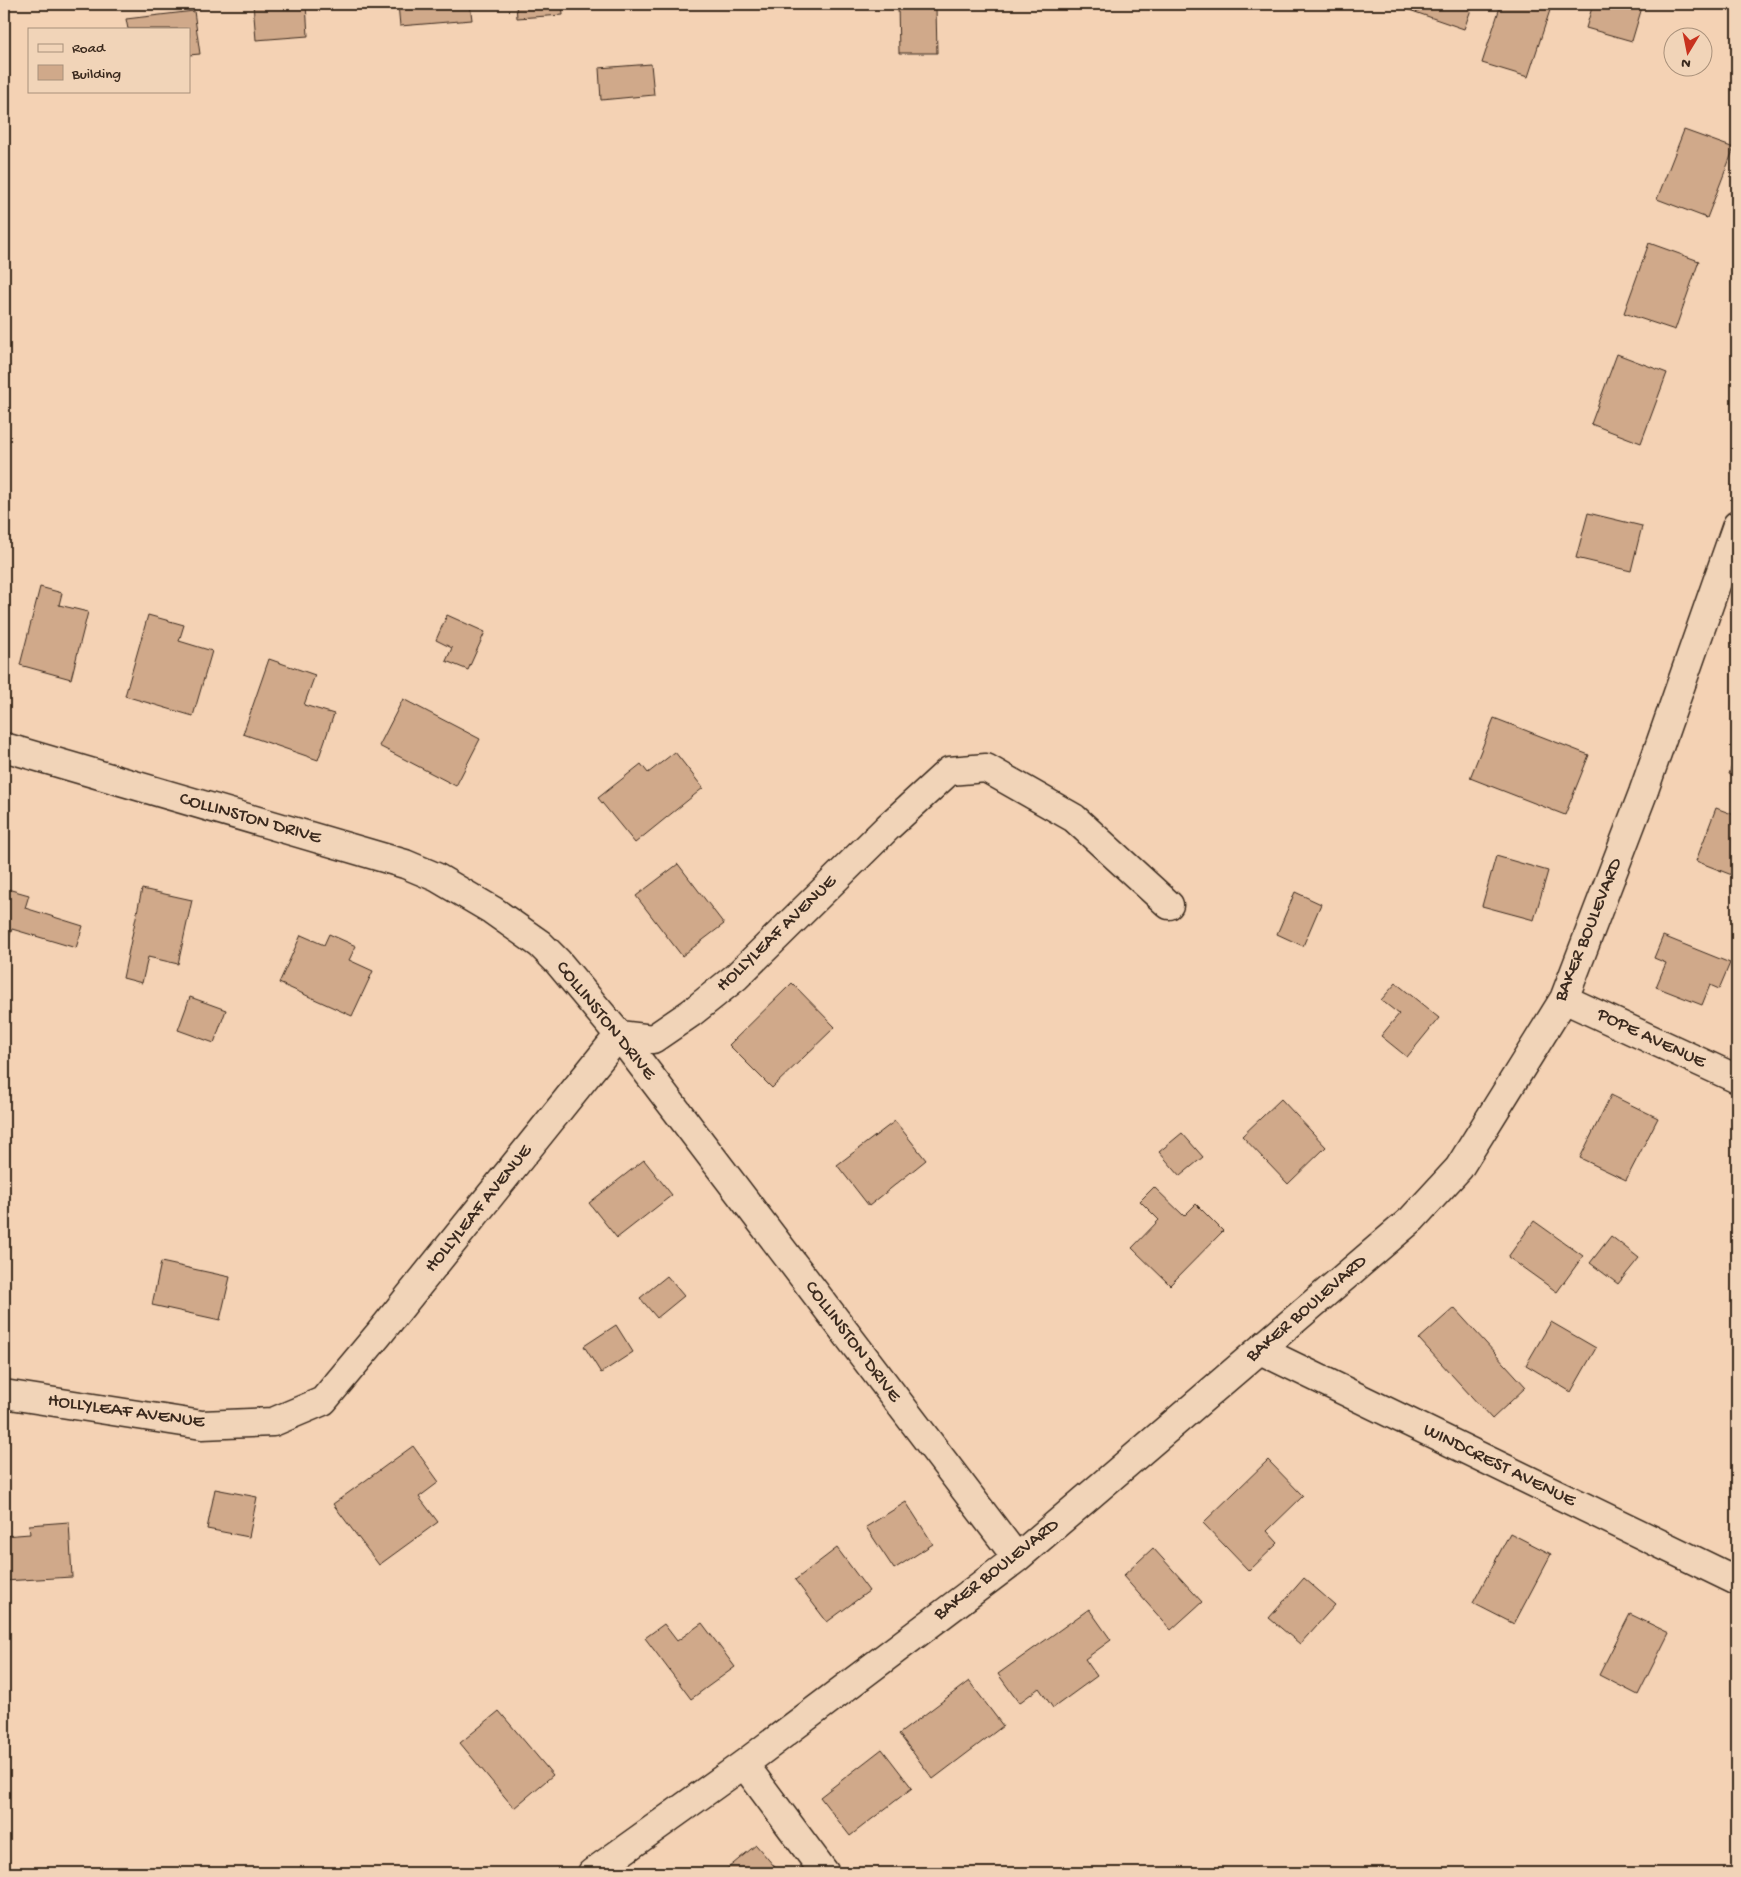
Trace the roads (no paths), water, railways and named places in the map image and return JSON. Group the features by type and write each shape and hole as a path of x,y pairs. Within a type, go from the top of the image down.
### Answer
{"street":[{"name":"BAKER BOULEVARD","path":"592,1873 744,1764 1017,1558 1412,1219 1459,1168 1564,999 1643,793 1737,525"},
{"name":"COLLINSTON DRIVE","path":"4,747 396,861 436,878 492,910 540,944 558,962 618,1035 1017,1558"},
{"name":"HOLLYLEAF AVENUE","path":"4,1394 202,1425 273,1422 323,1401 379,1334 618,1035 653,1039 691,1013 736,977 888,827 949,771 986,768 1074,818 1169,905"},
{"name":"POPE AVENUE","path":"1564,999 1737,1079"},
{"name":"WINDCREST AVENUE","path":"1260,1350 1737,1581"},
{"path":"744,1764 825,1873"}]}
